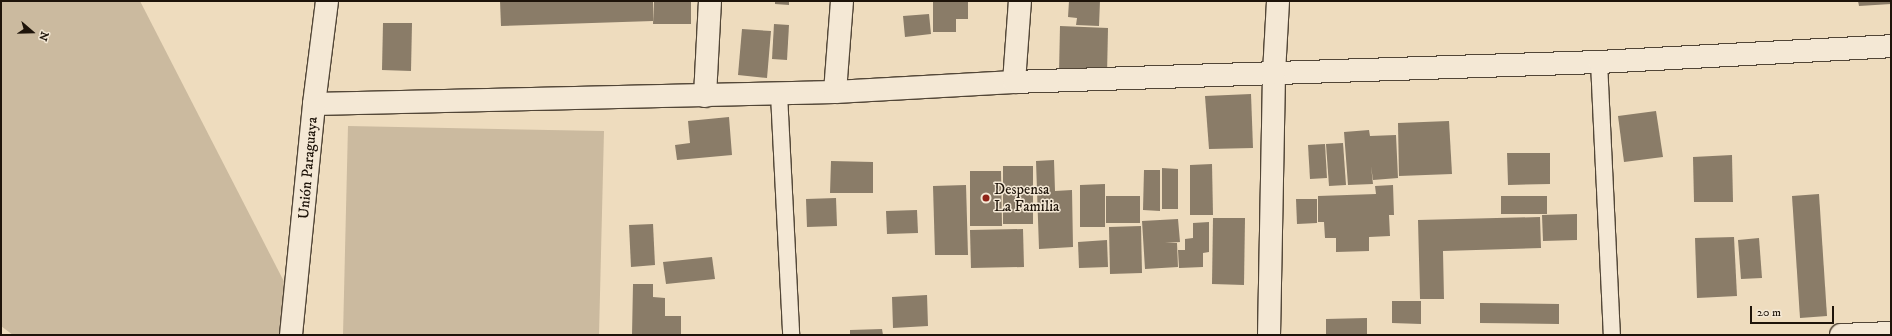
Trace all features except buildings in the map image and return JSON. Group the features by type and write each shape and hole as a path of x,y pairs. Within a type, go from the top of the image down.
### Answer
{"street":[{"name":"Unión Paraguaya","path":"292,335 314,104 327,1"},
{"path":"705,96 710,1"},
{"path":"835,92 842,1"},
{"path":"1014,82 1020,1"},
{"path":"1269,335 1274,73 1278,1"},
{"path":"314,104 835,92 1014,82 1599,62 1891,46"},
{"path":"1841,335 1891,333"}],"lane":[{"path":"1599,62 1612,335"},
{"path":"779,94 791,335"}],"shaded area":[{"path":"1,1 140,1 295,303 292,335 13,335 1,326"},
{"path":"348,126 604,131 599,335 343,335"}],"place":[{"name":"Despensa La Familia","path":"986,198"}]}
